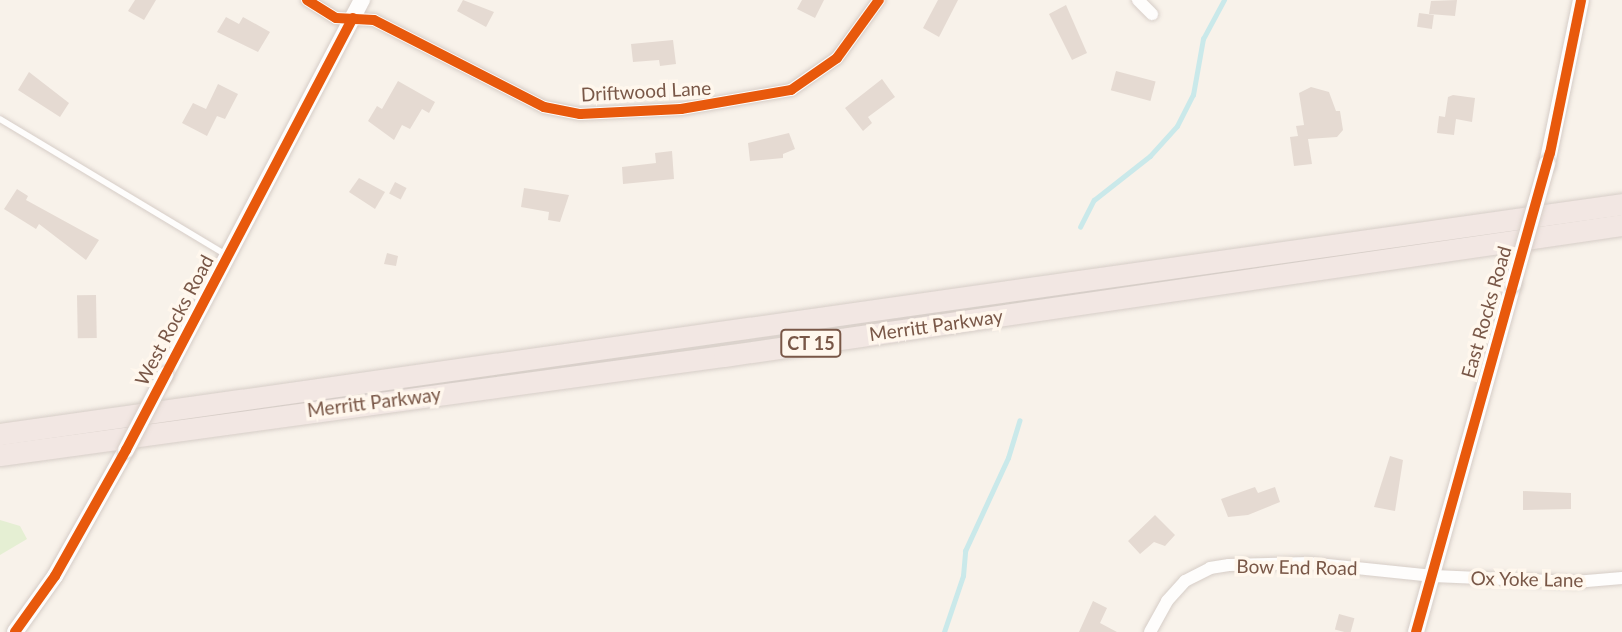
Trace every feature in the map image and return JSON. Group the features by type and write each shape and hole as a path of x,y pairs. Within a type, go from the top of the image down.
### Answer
{"highway":[{"name":"Merritt Parkway","path":"0,434 1622,204"},
{"name":"Merritt Parkway","path":"0,455 723,356 1622,225"}],"main road":[{"name":"West Rocks Road","path":"16,632 55,576 126,450 362,0"},
{"name":"East Rocks Road","path":"1416,632 1547,164 1581,0"}],"street":[{"name":"Driftwood Lane","path":"307,0 336,18 374,20 544,107 580,114 681,109 791,90 837,58 879,0"},
{"path":"1138,0 1152,14"},
{"name":"Bow End Road","path":"1150,632 1177,589 1210,568 1308,564 1433,576"},
{"name":"Ox Yoke Lane","path":"1433,576 1575,582 1622,578"}],"lane":[{"path":"0,118 228,257"}],"green space":[{"path":"0,520 20,526 27,539 0,555"}],"building":[{"path":"135,0 156,0 144,20 128,11"},
{"path":"463,0 494,12 486,27 457,11"},
{"path":"802,0 824,0 815,18 797,9"},
{"path":"938,0 958,0 939,37 923,28"},
{"path":"1457,0 1455,16 1429,14 1431,1"},
{"path":"1066,5 1087,53 1072,60 1049,14"},
{"path":"1419,13 1434,15 1432,29 1417,27"},
{"path":"226,17 239,24 243,17 270,32 258,52 217,32"},
{"path":"673,40 676,64 660,66 659,60 633,62 631,44"},
{"path":"1116,71 1156,82 1150,101 1111,90"},
{"path":"29,72 69,103 60,117 18,90"},
{"path":"882,79 895,97 868,117 872,123 863,131 845,108"},
{"path":"398,81 435,102 429,113 422,109 410,129 402,125 394,140 368,121 377,106 382,109"},
{"path":"218,84 238,94 225,119 217,116 207,136 182,123 193,103 206,109"},
{"path":"1311,87 1329,92 1336,111 1340,111 1343,130 1337,137 1308,139 1312,164 1294,166 1290,137 1298,136 1296,126 1304,125 1299,93"},
{"path":"1453,95 1475,98 1472,122 1456,119 1454,135 1437,133 1439,116 1445,117 1448,97"},
{"path":"789,133 795,149 783,154 783,158 750,161 748,143"},
{"path":"672,151 674,179 623,184 622,167 656,163 655,153"},
{"path":"359,178 385,192 375,209 349,192"},
{"path":"395,182 407,188 401,199 389,194"},
{"path":"524,188 569,195 560,222 548,220 549,212 521,207"},
{"path":"17,189 28,196 26,200 99,240 86,260 39,224 36,229 4,209"},
{"path":"387,253 398,256 396,266 384,264"},
{"path":"77,295 96,295 97,338 78,338"},
{"path":"1390,456 1403,460 1395,511 1374,507"},
{"path":"1255,487 1258,493 1275,487 1280,502 1248,515 1228,517 1221,499"},
{"path":"1523,491 1571,493 1571,509 1523,510"},
{"path":"1155,515 1175,535 1165,546 1154,542 1140,554 1128,541"},
{"path":"1093,601 1107,608 1100,623 1117,632 1079,632"},
{"path":"1339,614 1354,618 1351,632 1335,629"}],"waterway":[{"path":"1080,227 1094,200 1150,156 1177,126 1193,95 1203,39 1224,0"},
{"path":"944,632 963,576 965,551 1008,458 1019,421"}],"cycle path":[{"path":"307,0 336,18 374,20 544,107 580,114 681,109 791,90 837,58 879,0"},
{"path":"1416,632 1550,153 1581,0"},
{"path":"15,632 55,576 126,450 353,18"}]}
